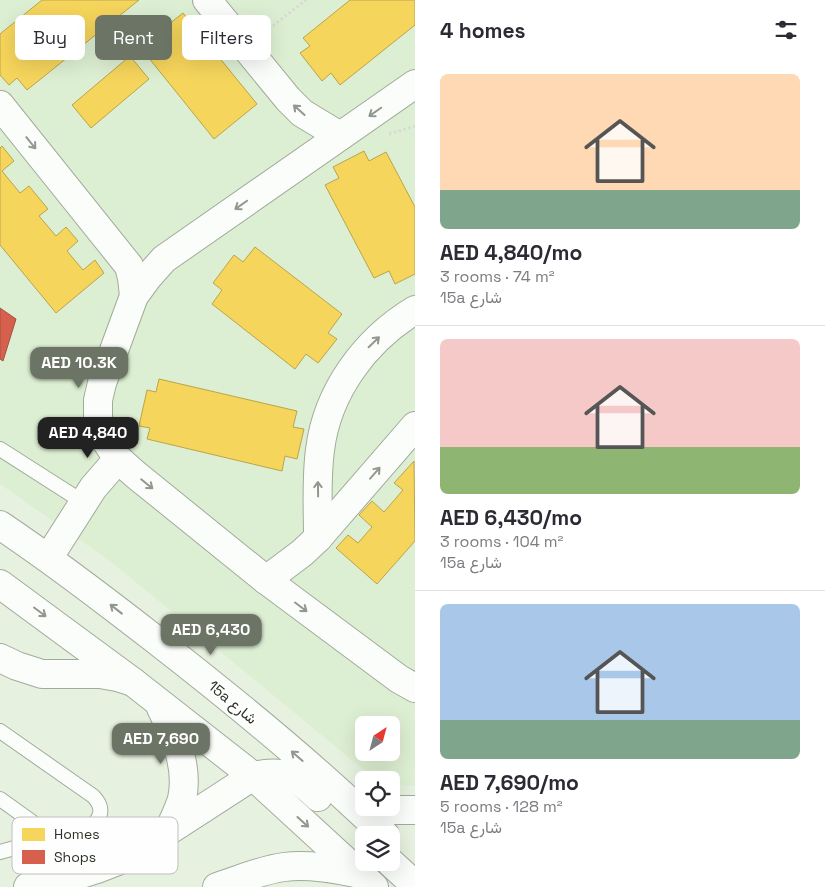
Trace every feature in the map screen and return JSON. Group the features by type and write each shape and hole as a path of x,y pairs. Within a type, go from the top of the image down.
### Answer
{"street":[{"path":"207,0 219,15"},
{"path":"256,60 302,113 340,136"},
{"path":"415,84 164,259 134,296 102,383 98,400 98,418 102,435 118,459 266,580 399,679 415,688"},
{"path":"0,105 129,266 134,296"},
{"path":"318,538 320,449 326,421 336,395 351,370 369,347 390,327 415,310"},
{"path":"266,580 302,553 318,538 415,426"},
{"path":"48,557 100,477 118,459"},
{"name":"15a شارع","path":"0,524 48,557 207,680 355,802"},
{"path":"0,584 133,682 253,776 367,881"},
{"path":"0,658 42,674 100,674 133,682"},
{"path":"158,702 176,738 184,778 181,800 174,817"},
{"path":"178,823 253,776 268,773 290,775 298,779 355,830"},
{"path":"400,810 415,810"},
{"name":"15a شارع","path":"369,816 377,826"},
{"path":"400,850 415,864"},
{"path":"217,887 260,872 284,867 308,866 332,868 367,881"},
{"path":"400,871 415,885"},
{"path":"28,887 80,874"}],"lane":[{"path":"0,449 83,502"},
{"path":"0,731 98,801 101,807 100,817"},
{"path":"0,799 25,817"}],"path":[{"path":"271,28 306,0"}],"shaded area":[{"path":"0,0 415,0 415,786 400,785 400,771 368,771 363,769 110,561 0,484"}],"building: Homes":[{"path":"42,0 139,0 120,15 95,15 95,35 85,43 85,15 23,15"},
{"path":"350,0 415,0 415,25 340,85 331,73 322,81 300,53 310,46 303,38"},
{"path":"183,13 185,15 182,15 182,60 221,60 257,104 214,139 150,60 172,60 172,22"},
{"path":"15,22 15,60 64,60 27,90 17,78 9,85 0,75 0,34"},
{"path":"125,60 133,60 149,79 91,128 72,105"},
{"path":"2,146 14,161 2,171 20,193 29,186 48,209 39,216 56,236 66,227 78,241 67,251 83,270 95,260 104,273 56,313 0,245 0,148"},
{"path":"364,151 369,161 386,152 415,207 415,274 395,284 389,271 374,278 325,185 339,178 333,167"},
{"path":"255,247 342,314 328,333 337,339 318,363 306,354 295,369 212,304 222,290 213,283 234,255 243,262"},
{"path":"159,379 297,411 293,427 304,429 297,459 285,456 282,471 147,439 150,428 139,426 147,390 156,392"},
{"path":"414,461 415,541 377,584 336,548 348,535 358,543 372,527 359,515 372,501 384,512 403,490 394,483"}],"building: Shops":[{"path":"0,308 16,319 3,361 0,359"}]}
